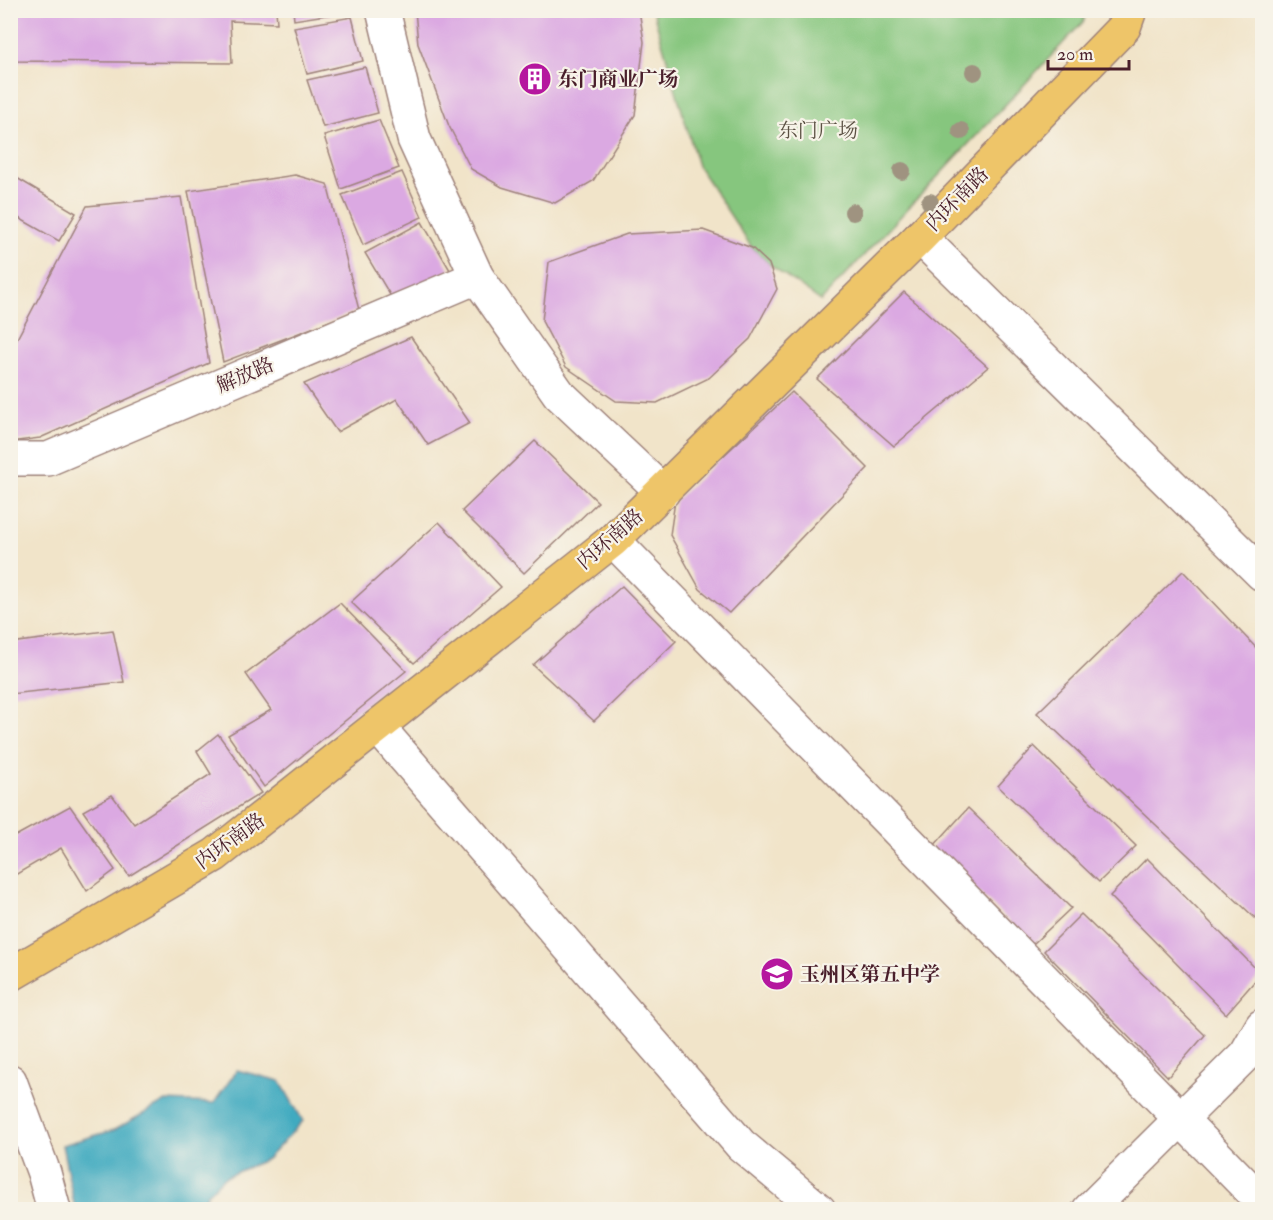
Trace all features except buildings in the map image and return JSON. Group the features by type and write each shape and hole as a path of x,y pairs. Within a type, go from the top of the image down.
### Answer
{"main road":[{"name":"内环南路","path":"10,975 215,855 613,540 920,237 1124,27 1130,10"}],"street":[{"path":"383,10 414,139 477,277 560,394 663,492"},
{"path":"920,237 1263,574"},
{"name":"解放路","path":"10,459 48,459 477,277"},
{"path":"613,540 1263,1202"},
{"path":"378,727 741,1145 819,1209"},
{"path":"1089,1209 1245,1054 1263,1026"},
{"path":"10,1081 44,1173 54,1209"}],"green space":[{"name":"东门广场","path":"653,11 1085,11 1084,21 821,301 769,264 752,248 698,166"}],"water":[{"path":"237,1070 280,1081 303,1121 267,1159 223,1178 206,1195 212,1209 75,1209 62,1145 114,1130 166,1101 214,1103"}],"place":[{"name":"东门商业广场","path":"535,79"},
{"name":"玉州区第五中学","path":"777,974"}]}
